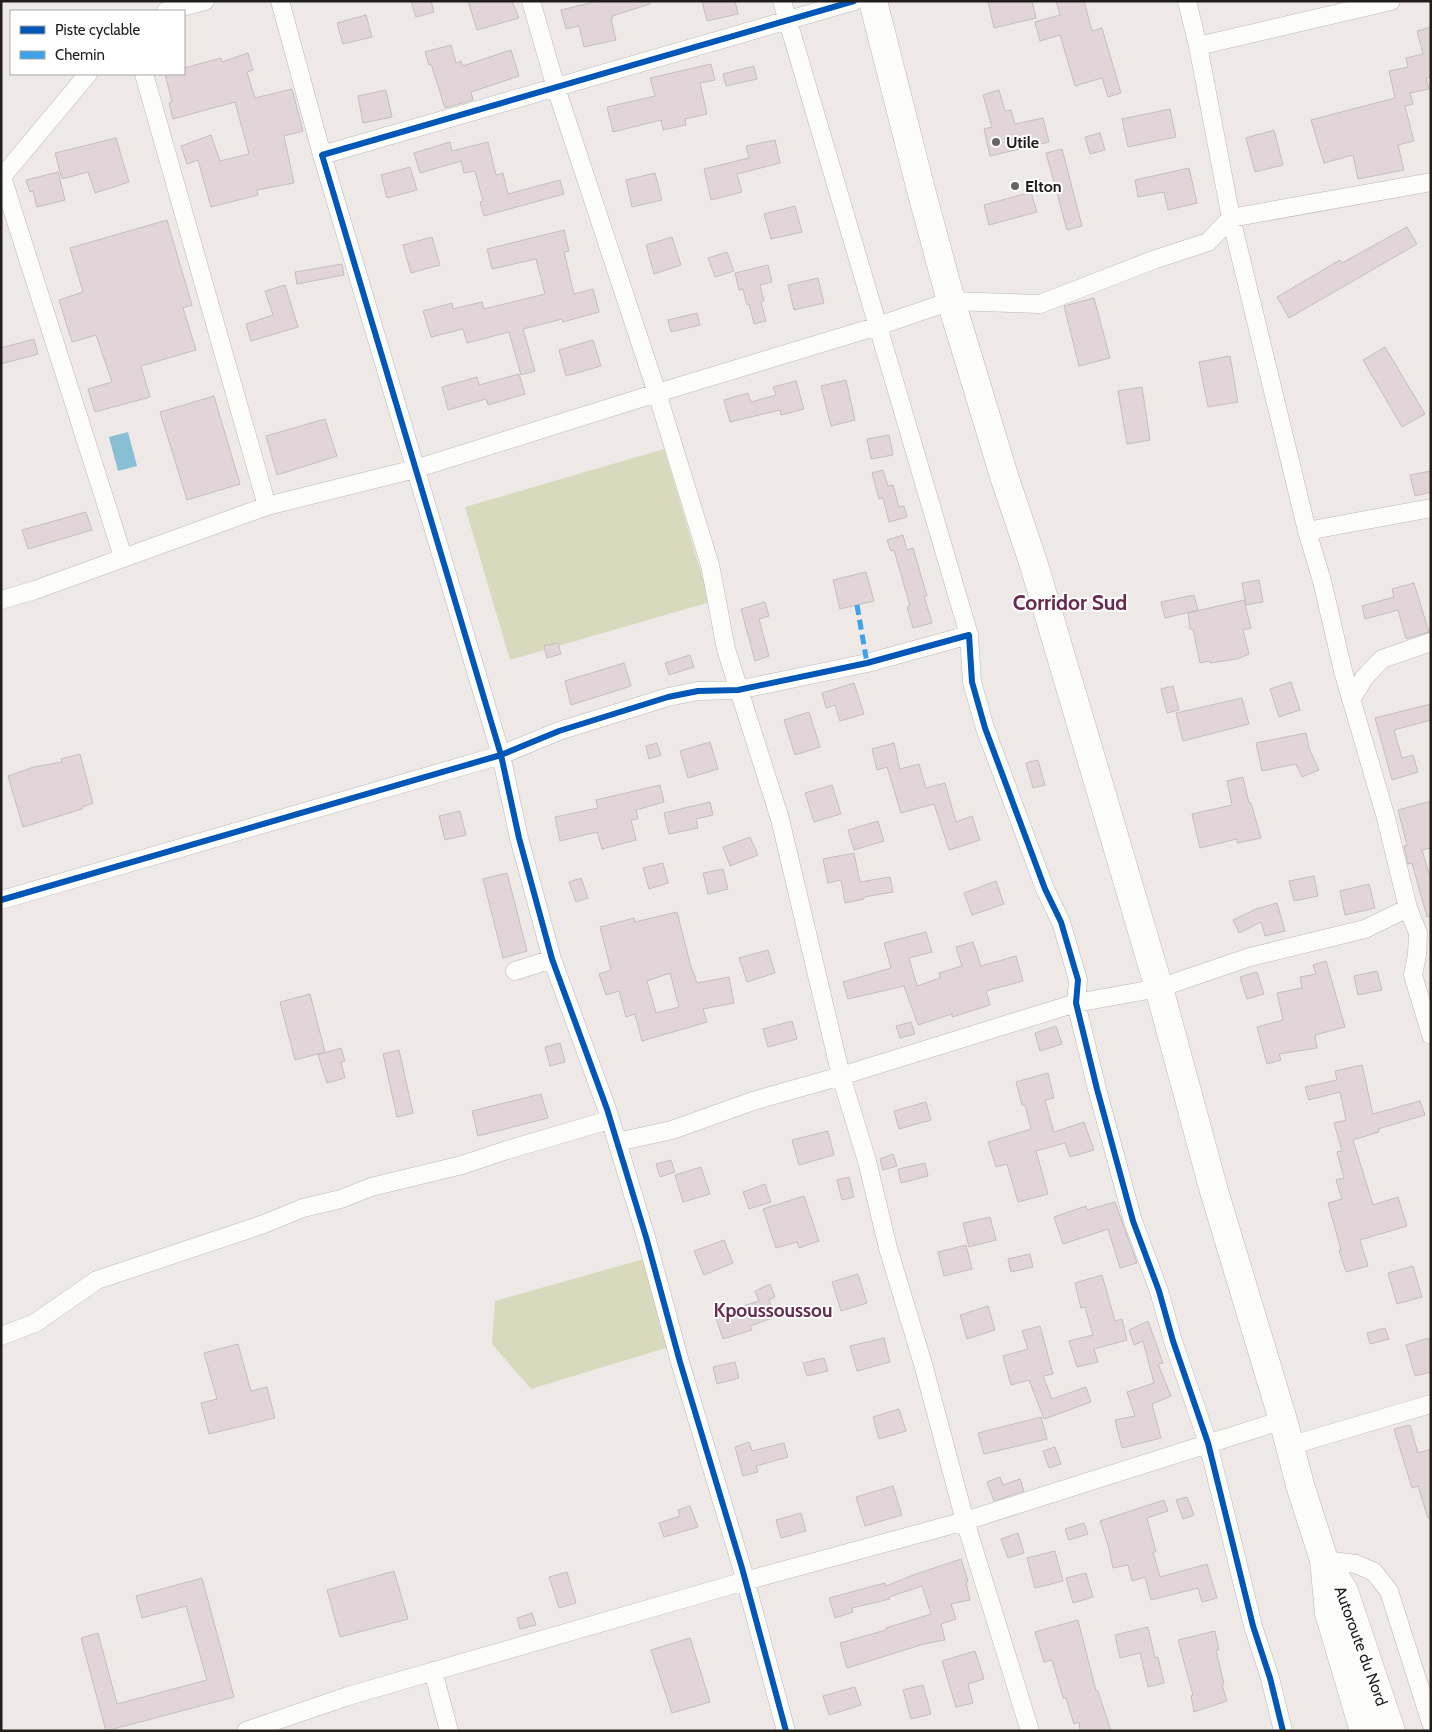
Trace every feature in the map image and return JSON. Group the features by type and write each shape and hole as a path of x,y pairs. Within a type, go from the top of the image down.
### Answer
{"highway":[{"path":"873,1 951,301 1004,476 1034,565 1159,988 1217,1201 1300,1485 1324,1560"},
{"name":"Autoroute du Nord","path":"1324,1560 1328,1613 1364,1731"},
{"name":"Autoroute du Nord","path":"1324,1560 1344,1591 1391,1731"}],"street":[{"path":"170,10 205,1"},
{"path":"280,1 322,155 501,755 519,838 552,959 617,1142 745,1581 786,1731"},
{"path":"531,1 556,88 657,393 710,565 726,649 780,819 841,1076 867,1161 888,1248 923,1364 965,1521 1030,1731"},
{"path":"782,1 969,635 972,682 985,728 1045,889 1061,922 1078,980 1076,1004 1096,1089 1132,1221 1158,1291 1208,1443 1253,1626 1270,1678 1283,1731"},
{"path":"322,155 854,1"},
{"path":"1187,1 1198,46 1231,218 1307,531 1322,581 1343,671 1386,818 1408,908 1424,932 1413,975 1431,1035"},
{"path":"1198,46 1384,2"},
{"path":"87,75 2,178 123,557"},
{"path":"144,75 267,506"},
{"path":"1,600 35,590 267,506 415,469 878,326 951,301 1040,304 1153,260 1208,242 1231,218 1431,182"},
{"path":"1307,531 1431,508"},
{"path":"1,900 501,755 558,731 668,697 698,691 738,690 867,663 969,635"},
{"path":"1351,700 1364,678 1382,659 1431,642"},
{"path":"617,1142 672,1130 753,1101 1076,1004 1159,988 1250,957 1365,929 1408,908"},
{"path":"515,971 552,959"},
{"path":"1,1336 35,1323 97,1280 264,1224 303,1208 340,1199 371,1187 462,1165 609,1120"},
{"path":"1289,1446 1431,1404"},
{"path":"246,1731 348,1696 433,1671 745,1581 965,1521 1282,1420"},
{"path":"1324,1560 1356,1564 1374,1572 1389,1591 1431,1723"},
{"path":"433,1671 449,1731"}],"green space":[{"path":"664,449 710,602 510,660 465,507"},
{"path":"644,1259 669,1347 531,1389 492,1344 495,1301"}],"water":[{"path":"128,432 137,466 118,471 109,437"}],"building":[{"path":"411,1 431,1 434,12 416,17"},
{"path":"468,1 512,1 519,18 477,30"},
{"path":"598,1 650,1 650,4 612,16 616,40 584,47 579,26 566,29 561,10"},
{"path":"702,1 735,1 738,14 707,21"},
{"path":"988,1 1032,1 1036,18 994,28"},
{"path":"1056,1 1084,1 1092,31 1102,28 1121,93 1108,97 1102,78 1075,86 1060,35 1040,41 1035,22 1060,15"},
{"path":"366,15 372,37 343,44 337,23"},
{"path":"1431,27 1431,77 1426,78 1429,89 1410,93 1413,104 1405,106 1414,141 1398,145 1404,170 1358,179 1353,155 1324,163 1311,120 1395,98 1389,71 1408,67 1406,58 1423,54 1417,31"},
{"path":"451,45 456,63 461,61 463,66 511,50 519,76 471,92 473,100 445,108 431,64 429,65 425,52"},
{"path":"248,53 253,70 247,72 255,98 292,89 303,131 284,136 294,183 257,190 258,195 211,207 198,160 187,164 181,146 211,135 220,161 249,154 235,102 173,119 169,103 172,102 165,75 185,75 185,68 221,58 222,62"},
{"path":"711,64 715,80 700,83 707,114 685,119 686,125 663,130 661,120 613,132 607,107 655,96 650,78"},
{"path":"754,66 757,79 726,86 723,74"},
{"path":"386,90 392,117 363,123 358,96"},
{"path":"999,90 1005,111 1011,110 1015,124 1043,118 1049,142 990,156 984,129 992,127 983,95"},
{"path":"1170,109 1176,137 1128,147 1122,119"},
{"path":"1274,130 1283,165 1255,172 1246,138"},
{"path":"1100,133 1105,150 1090,154 1085,137"},
{"path":"116,138 129,182 95,193 88,172 62,179 55,153"},
{"path":"775,140 780,163 737,174 742,192 711,200 704,169 749,158 746,146"},
{"path":"450,142 452,151 488,142 496,175 503,173 508,194 560,180 564,194 484,216 480,202 483,201 475,171 464,173 461,161 420,173 414,153"},
{"path":"1062,149 1082,226 1067,230 1046,153"},
{"path":"410,167 417,190 387,198 381,175"},
{"path":"1189,168 1197,203 1168,210 1164,192 1138,197 1135,180"},
{"path":"58,172 65,200 37,207 33,191 30,192 26,180"},
{"path":"655,173 662,200 632,207 626,180"},
{"path":"1031,192 1037,212 989,225 984,205"},
{"path":"795,206 802,232 771,239 764,214"},
{"path":"167,220 192,305 183,308 196,350 141,366 150,397 95,412 88,389 112,382 96,335 72,342 59,300 83,292 70,248"},
{"path":"1407,227 1417,244 1289,318 1277,297 1340,260 1342,263"},
{"path":"564,230 569,251 564,252 574,294 593,289 599,312 563,322 562,319 523,329 535,371 521,375 509,332 467,343 463,329 431,337 423,311 452,303 453,309 482,302 484,309 545,294 536,259 492,269 487,249"},
{"path":"432,237 440,265 411,273 403,245"},
{"path":"672,237 681,265 654,274 646,245"},
{"path":"727,252 734,271 715,277 708,258"},
{"path":"342,264 344,275 297,284 295,272"},
{"path":"768,265 772,282 760,285 764,301 761,302 766,321 754,324 749,304 747,305 743,289 739,290 735,273"},
{"path":"818,278 824,303 794,310 788,285"},
{"path":"285,285 298,327 251,341 246,324 273,315 265,291"},
{"path":"1094,298 1110,358 1079,366 1064,306"},
{"path":"697,313 700,325 671,332 668,320"},
{"path":"34,339 38,354 1,364 1,348"},
{"path":"593,340 601,366 566,376 559,350"},
{"path":"1385,347 1425,414 1402,427 1363,360"},
{"path":"1230,356 1238,402 1208,407 1199,362"},
{"path":"519,374 525,394 488,405 486,399 448,410 442,387 477,377 479,385"},
{"path":"846,380 855,420 831,426 821,386"},
{"path":"796,381 804,409 781,415 780,410 730,422 724,400 748,393 751,402 776,395 773,387"},
{"path":"1142,387 1150,440 1127,444 1118,391"},
{"path":"214,396 240,484 187,500 160,412"},
{"path":"325,419 337,456 277,475 266,436"},
{"path":"889,435 893,455 871,459 867,439"},
{"path":"883,470 888,486 893,485 899,507 904,506 907,517 889,522 883,498 879,499 872,473"},
{"path":"1431,471 1431,492 1415,496 1410,475"},
{"path":"86,512 92,530 28,549 22,530"},
{"path":"903,535 907,550 913,548 927,596 924,596 932,623 913,628 907,607 910,606 894,550 891,551 887,540"},
{"path":"866,572 874,601 840,609 833,580"},
{"path":"1259,580 1263,602 1246,605 1242,583"},
{"path":"1414,583 1429,632 1406,639 1398,610 1365,619 1362,606 1394,597 1392,589"},
{"path":"1194,595 1198,610 1165,618 1161,602"},
{"path":"1244,600 1251,628 1243,630 1249,654 1237,659 1200,663 1193,629 1190,629 1188,613"},
{"path":"765,602 769,616 759,619 769,656 755,661 741,609"},
{"path":"558,643 561,654 547,658 544,646"},
{"path":"690,655 694,667 669,675 665,663"},
{"path":"624,663 631,686 571,705 565,681"},
{"path":"1291,682 1300,710 1279,717 1270,689"},
{"path":"854,683 864,714 840,721 835,705 826,708 822,693"},
{"path":"1173,686 1179,710 1167,713 1161,689"},
{"path":"1242,698 1249,724 1183,741 1176,713"},
{"path":"1431,704 1431,720 1394,730 1402,758 1413,755 1418,772 1392,780 1375,718"},
{"path":"809,712 820,747 795,755 784,720"},
{"path":"1306,733 1309,748 1319,770 1302,777 1296,764 1262,771 1256,743"},
{"path":"710,742 718,769 688,778 680,751"},
{"path":"657,743 661,755 649,759 646,746"},
{"path":"894,743 900,769 919,764 926,788 945,783 956,822 972,816 980,840 949,850 934,804 901,813 887,767 877,770 872,749"},
{"path":"80,754 93,803 82,807 82,809 23,827 8,776 34,767 62,762 61,759"},
{"path":"1038,760 1045,785 1033,788 1026,763"},
{"path":"1243,777 1249,803 1251,803 1261,838 1237,843 1237,839 1200,848 1192,814 1232,805 1227,781"},
{"path":"660,785 664,802 636,810 638,819 631,820 636,840 602,849 597,832 560,841 555,817 598,808 596,800"},
{"path":"832,785 841,814 814,822 805,793"},
{"path":"1431,801 1431,848 1422,850 1431,880 1431,916 1427,917 1412,863 1408,864 1404,846 1407,845 1398,810"},
{"path":"710,802 713,815 696,819 698,828 669,834 664,813"},
{"path":"460,811 466,835 445,840 439,816"},
{"path":"878,821 884,841 854,850 848,830"},
{"path":"750,837 758,855 730,866 723,847"},
{"path":"854,853 860,882 890,877 893,892 864,897 864,899 845,903 841,880 828,883 823,859"},
{"path":"663,863 668,883 649,889 643,868"},
{"path":"723,869 728,889 708,894 703,873"},
{"path":"507,873 527,951 503,958 483,879"},
{"path":"1314,876 1318,896 1294,901 1289,881"},
{"path":"581,878 588,898 576,902 569,882"},
{"path":"996,881 1004,904 972,915 964,893"},
{"path":"1369,884 1375,908 1345,915 1340,891"},
{"path":"1277,903 1285,931 1265,936 1261,922 1239,933 1233,920 1256,909"},
{"path":"677,912 692,971 697,983 729,977 734,1003 703,1009 707,1022 642,1041 635,1014 626,1017 619,991 606,995 599,974 611,970 600,927 634,918 635,922","holes":["670,973 679,1007 656,1013 647,981"]},
{"path":"926,932 932,952 909,958 917,986 940,978 939,973 962,966 956,947 973,942 981,966 1016,956 1023,981 986,991 990,1005 918,1025 904,986 848,999 843,982 891,968 884,943"},
{"path":"768,950 775,973 747,982 739,958"},
{"path":"1326,961 1345,1027 1315,1035 1317,1048 1279,1054 1281,1060 1267,1064 1257,1027 1283,1020 1277,993 1302,988 1300,977 1316,974 1313,965"},
{"path":"1377,971 1382,990 1358,995 1354,976"},
{"path":"1257,972 1264,994 1247,999 1240,977"},
{"path":"310,994 325,1052 295,1060 280,1002"},
{"path":"792,1021 797,1039 768,1047 763,1029"},
{"path":"911,1022 915,1034 900,1038 896,1026"},
{"path":"1056,1026 1062,1044 1040,1051 1035,1033"},
{"path":"560,1043 565,1062 550,1066 545,1047"},
{"path":"341,1048 345,1061 341,1062 345,1078 327,1083 318,1055"},
{"path":"399,1050 413,1113 397,1117 383,1054"},
{"path":"1362,1065 1373,1114 1420,1101 1425,1115 1378,1129 1379,1132 1353,1140 1373,1205 1398,1197 1407,1226 1360,1240 1368,1266 1346,1272 1328,1203 1342,1199 1336,1180 1344,1178 1337,1152 1342,1151 1334,1123 1346,1120 1340,1092 1309,1100 1305,1087 1337,1080 1335,1071"},
{"path":"1048,1073 1054,1098 1045,1100 1054,1132 1084,1122 1094,1150 1070,1157 1065,1143 1036,1151 1048,1194 1018,1202 1007,1164 996,1167 988,1142 1031,1129 1025,1105 1022,1105 1016,1082"},
{"path":"541,1094 548,1118 478,1136 472,1111"},
{"path":"926,1102 931,1120 899,1129 894,1111"},
{"path":"828,1131 834,1155 799,1165 792,1140"},
{"path":"893,1154 897,1166 883,1170 880,1159"},
{"path":"671,1160 675,1172 660,1177 656,1164"},
{"path":"925,1163 928,1176 901,1183 898,1169"},
{"path":"701,1167 710,1194 683,1202 675,1175"},
{"path":"849,1177 854,1197 842,1200 837,1180"},
{"path":"765,1184 771,1202 749,1209 743,1192"},
{"path":"804,1196 819,1241 799,1248 797,1242 776,1248 763,1209"},
{"path":"1115,1202 1137,1263 1120,1268 1108,1229 1063,1244 1054,1217 1086,1206 1087,1210"},
{"path":"990,1217 996,1240 969,1247 963,1223"},
{"path":"724,1240 733,1263 704,1275 694,1251"},
{"path":"966,1245 972,1269 944,1276 938,1252"},
{"path":"1030,1254 1033,1267 1011,1272 1008,1259"},
{"path":"1413,1266 1422,1297 1397,1304 1388,1273"},
{"path":"858,1274 867,1303 841,1311 832,1282"},
{"path":"1102,1275 1115,1321 1122,1319 1127,1340 1094,1349 1098,1362 1077,1367 1069,1341 1093,1335 1085,1307 1081,1308 1075,1283"},
{"path":"770,1284 775,1297 769,1300 775,1317 750,1326 752,1330 723,1339 715,1315 759,1301 755,1291"},
{"path":"988,1306 995,1330 967,1339 960,1315"},
{"path":"1148,1321 1163,1363 1158,1364 1171,1396 1152,1404 1161,1438 1122,1448 1115,1420 1135,1416 1127,1392 1154,1383 1143,1341 1134,1345 1129,1330"},
{"path":"1040,1326 1053,1374 1043,1376 1052,1399 1086,1387 1091,1402 1044,1419 1029,1380 1011,1385 1003,1356 1028,1349 1022,1331"},
{"path":"1385,1328 1389,1339 1370,1344 1367,1333"},
{"path":"884,1338 890,1362 857,1371 850,1346"},
{"path":"1428,1338 1431,1349 1431,1372 1415,1376 1406,1345"},
{"path":"238,1344 251,1391 267,1387 275,1418 209,1434 201,1403 217,1399 204,1353"},
{"path":"824,1358 828,1371 807,1376 803,1363"},
{"path":"735,1362 739,1378 717,1384 713,1367"},
{"path":"899,1409 906,1431 879,1439 873,1417"},
{"path":"1041,1417 1047,1439 984,1454 978,1433"},
{"path":"1410,1425 1418,1453 1431,1449 1431,1518 1428,1518 1418,1486 1412,1488 1394,1429"},
{"path":"749,1442 752,1451 784,1443 788,1457 756,1466 758,1472 743,1476 735,1447"},
{"path":"1055,1447 1061,1464 1049,1468 1043,1451"},
{"path":"1000,1477 1003,1485 1020,1479 1024,1491 994,1501 987,1482"},
{"path":"893,1486 902,1515 865,1526 856,1497"},
{"path":"1187,1497 1194,1515 1183,1519 1176,1500"},
{"path":"1164,1500 1168,1511 1147,1518 1160,1577 1207,1564 1217,1598 1202,1602 1198,1588 1151,1600 1145,1577 1132,1581 1128,1565 1113,1568 1100,1521"},
{"path":"690,1506 698,1527 664,1537 659,1523 680,1516 678,1510"},
{"path":"801,1513 806,1531 781,1538 776,1520"},
{"path":"1084,1523 1088,1534 1069,1540 1065,1529"},
{"path":"1018,1533 1024,1553 1008,1558 1001,1539"},
{"path":"1055,1551 1063,1581 1035,1588 1027,1558"},
{"path":"961,1559 968,1581 966,1582 970,1600 951,1604 956,1619 941,1624 945,1640 924,1644 847,1668 840,1643 886,1630 886,1628 931,1614 922,1586 889,1597 890,1599 852,1608 853,1612 835,1618 829,1598 885,1583 886,1586"},
{"path":"394,1571 408,1619 340,1637 327,1590"},
{"path":"567,1572 576,1603 559,1608 549,1577"},
{"path":"1086,1573 1093,1597 1073,1603 1066,1578"},
{"path":"202,1578 234,1697 106,1731 81,1638 98,1633 117,1704 207,1680 186,1606 142,1618 136,1596"},
{"path":"532,1613 536,1625 520,1629 517,1618"},
{"path":"1078,1620 1096,1691 1098,1691 1111,1731 1080,1731 1079,1722 1074,1724 1066,1698 1063,1698 1052,1660 1044,1662 1035,1632"},
{"path":"1148,1627 1155,1658 1158,1657 1164,1683 1148,1687 1140,1653 1120,1658 1115,1635"},
{"path":"1215,1631 1219,1650 1216,1650 1224,1684 1222,1685 1227,1701 1194,1712 1191,1696 1193,1695 1178,1640"},
{"path":"690,1638 710,1702 672,1713 651,1650"},
{"path":"975,1651 984,1679 968,1684 973,1703 956,1707 942,1661"},
{"path":"923,1685 931,1714 911,1719 903,1690"},
{"path":"855,1687 861,1705 829,1715 823,1696"}],"marked path":[{"path":"857,605 867,663"}],"cycle path":[{"path":"786,1731 742,1568 680,1362 646,1237 607,1109 552,959 519,838 501,755 322,155 854,1"},
{"path":"1,900 501,755 559,731 668,697 698,691 738,690 867,663 969,635 972,682 985,728 1045,889 1061,922 1078,980 1076,1003 1133,1221 1159,1291 1173,1341 1208,1443 1253,1626 1270,1678 1283,1731"}],"place":[{"name":"Utile","path":"996,142"},
{"name":"Elton","path":"1015,186"}],"district":[{"name":"Corridor Sud","path":"1070,602"},
{"name":"Kpoussoussou","path":"773,1310"}]}
